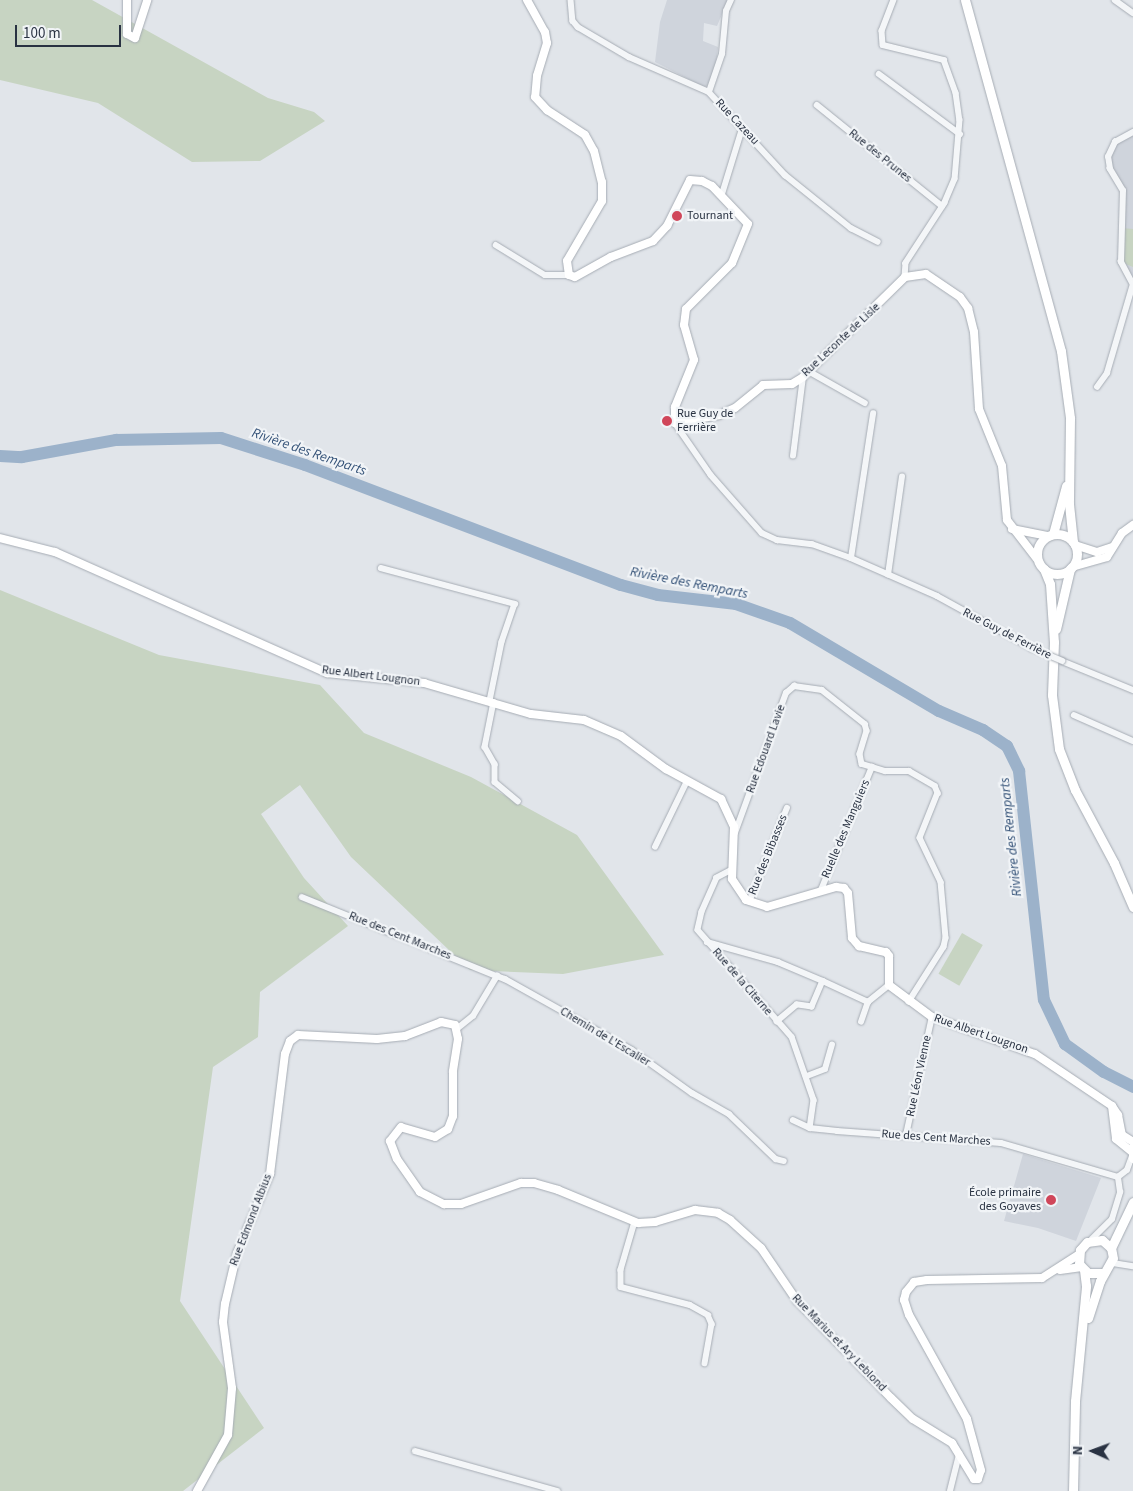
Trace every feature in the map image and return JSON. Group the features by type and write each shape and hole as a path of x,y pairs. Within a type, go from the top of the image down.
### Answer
{"main road":[{"path":"965,0 1061,351 1070,418 1070,468 1074,544 1077,556 1071,568 1054,642"},
{"path":"1070,468 1050,535 1039,545 1038,559 1050,584 1054,642 1052,695 1059,749 1075,790 1126,887 1133,907"},
{"path":"1050,535 1065,535 1074,544"},
{"path":"1044,569 1059,574 1071,568"},
{"path":"1082,1346 1090,1309 1104,1273 1113,1263 1111,1248 1133,1202"},
{"path":"1073,1490 1075,1401 1082,1346 1086,1286 1078,1255 1082,1245 1118,1230"},
{"path":"1094,1239 1111,1248"},
{"path":"1082,1269 1093,1274 1104,1273"}],"street":[{"path":"127,0 127,34 135,38 147,0"},
{"path":"526,0 537,18 547,43 537,76 535,97 547,110 586,135 594,151 602,182 602,201 568,261 569,275"},
{"name":"Rue Cazeau","path":"571,0 573,21 578,27 629,57 709,92 784,174 851,228 878,242"},
{"path":"709,92 722,54 726,11 731,0"},
{"path":"894,0 882,31 883,45 944,60 956,93 960,134 955,179 942,206 906,263 905,277 926,274 960,297 968,308 974,332 979,409 1002,466 1006,513 1012,529 1038,559"},
{"path":"1115,0 1133,13"},
{"path":"879,74 960,134"},
{"name":"Rue des Prunes","path":"817,105 942,206"},
{"path":"722,194 742,129"},
{"path":"1097,387 1107,373 1133,283 1121,262 1123,191 1110,170 1108,157 1115,142 1133,132"},
{"path":"496,245 545,275 569,275 574,277 611,257 653,241 668,226 690,180 702,181 722,194 748,224 746,234 726,271 686,309 684,325 694,360 675,407 674,423"},
{"name":"Rue Leconte de Lisle","path":"674,423 719,415 735,408 763,386 792,384 806,375 905,277"},
{"path":"794,456 806,375 865,403"},
{"path":"851,558 873,414"},
{"name":"Rue Guy de Ferrière","path":"674,423 722,489 762,533 777,540 812,544 851,558 937,596 1032,648 1133,690"},
{"path":"888,575 902,477"},
{"path":"1071,568 1103,559 1125,530 1133,525"},
{"path":"1012,529 1050,535"},
{"name":"Rue Albert Lougnon","path":"0,538 54,552 307,667 328,674 424,683 531,714 584,720 603,727 687,782 721,799 732,819 735,834 730,871"},
{"path":"1074,544 1097,552 1114,546"},
{"path":"381,568 515,604 502,642 485,748 495,764 495,782 518,801"},
{"name":"Rue Edouard Lavie","path":"735,834 789,689 800,685 822,690 862,721 867,731 860,762 872,767"},
{"path":"1074,715 1133,741"},
{"path":"872,767 913,772 935,786 938,793 920,838 941,882 946,938 944,947 909,1002"},
{"name":"Ruelle des Manguiers","path":"820,890 872,767"},
{"path":"655,847 687,782"},
{"name":"Rue des Bibasses","path":"748,902 787,808"},
{"path":"730,871 739,893 748,902 767,907 820,890 836,887 848,893 852,938 859,946 886,952 889,956 889,985 868,1002 861,1022"},
{"name":"Rue de la Citerne","path":"730,871 717,878 702,912 698,930 792,1037 807,1076 814,1107 810,1128"},
{"name":"Rue des Cent Marches","path":"302,897 497,976"},
{"name":"Rue de la Citerne","path":"707,942 778,962 868,1002"},
{"path":"458,1028 473,1016 497,976"},
{"name":"Chemin de L'Escalier","path":"497,976 632,1050 692,1093 729,1114 776,1159 784,1161"},
{"name":"Rue de la Citerne","path":"777,1022 797,1005 812,1007 824,981"},
{"name":"Rue Albert Lougnon","path":"889,985 909,1002 932,1017 1028,1050 1112,1106 1116,1138 1133,1151"},
{"name":"Rue Léon Vienne","path":"906,1135 932,1017"},
{"name":"Rue Edmond Albius","path":"198,1491 228,1435 232,1388 224,1329 224,1304 236,1253 270,1174 285,1054 290,1041 298,1035 361,1040 405,1036 447,1022 458,1028"},
{"name":"Rue Marius et Ary Leblond","path":"458,1028 453,1116 448,1129 435,1137 401,1127 390,1141 397,1159 420,1192 444,1204 461,1204 521,1183 534,1183 558,1190 635,1222 655,1222 695,1210 718,1213 730,1220 762,1248 797,1301 892,1398 959,1452 971,1476 978,1479 980,1464 967,1419 909,1315 904,1300 909,1287 926,1280 1036,1279 1056,1271 1078,1255"},
{"path":"807,1076 826,1069 832,1045"},
{"path":"793,1120 810,1128"},
{"name":"Rue des Cent Marches","path":"810,1128 1001,1143 1118,1177"},
{"path":"1094,1239 1112,1219 1120,1192 1118,1177 1127,1170 1133,1151"},
{"path":"635,1222 622,1263 621,1287 690,1305 708,1315 712,1324 705,1364"},
{"path":"1113,1263 1133,1266"},
{"name":"Rue Marius et Ary Leblond","path":"1056,1271 1082,1269"},
{"path":"415,1451 557,1491"},
{"path":"950,1491 959,1452"}],"shaded area":[{"path":"667,0 728,0 717,26 704,23 703,41 718,47 716,66 708,85 704,87 655,62 660,22"},
{"path":"1133,132 1133,284 1123,268 1123,196 1110,169 1110,151 1115,142"},
{"name":"École primaire des Goyaves","path":"1023,1154 1101,1178 1076,1241 1038,1228 1004,1221"}],"green space":[{"path":"0,0 92,0 268,98 314,112 325,121 260,161 192,162 98,103 0,80"},
{"path":"1122,228 1133,229 1133,267 1121,262"},
{"path":"0,590 159,655 320,685 364,733 471,777 577,835 664,955 563,974 470,970 351,857 300,785 261,814 304,878 348,926 260,992 258,1037 213,1067 180,1301 264,1428 183,1491 0,1491"},
{"path":"962,933 983,945 959,986 938,974"}],"waterway":[{"name":"Rivière des Remparts","path":"0,456 22,457 116,440 221,438 305,465 621,585 658,595 736,604 790,623 939,711 983,730 1007,746 1019,771 1044,1000 1065,1044 1104,1072 1133,1087"}],"place":[{"name":"Tournant","path":"677,216"},
{"name":"Rue Guy de Ferrière","path":"667,421"},
{"name":"École primaire des Goyaves","path":"1051,1200"}]}
